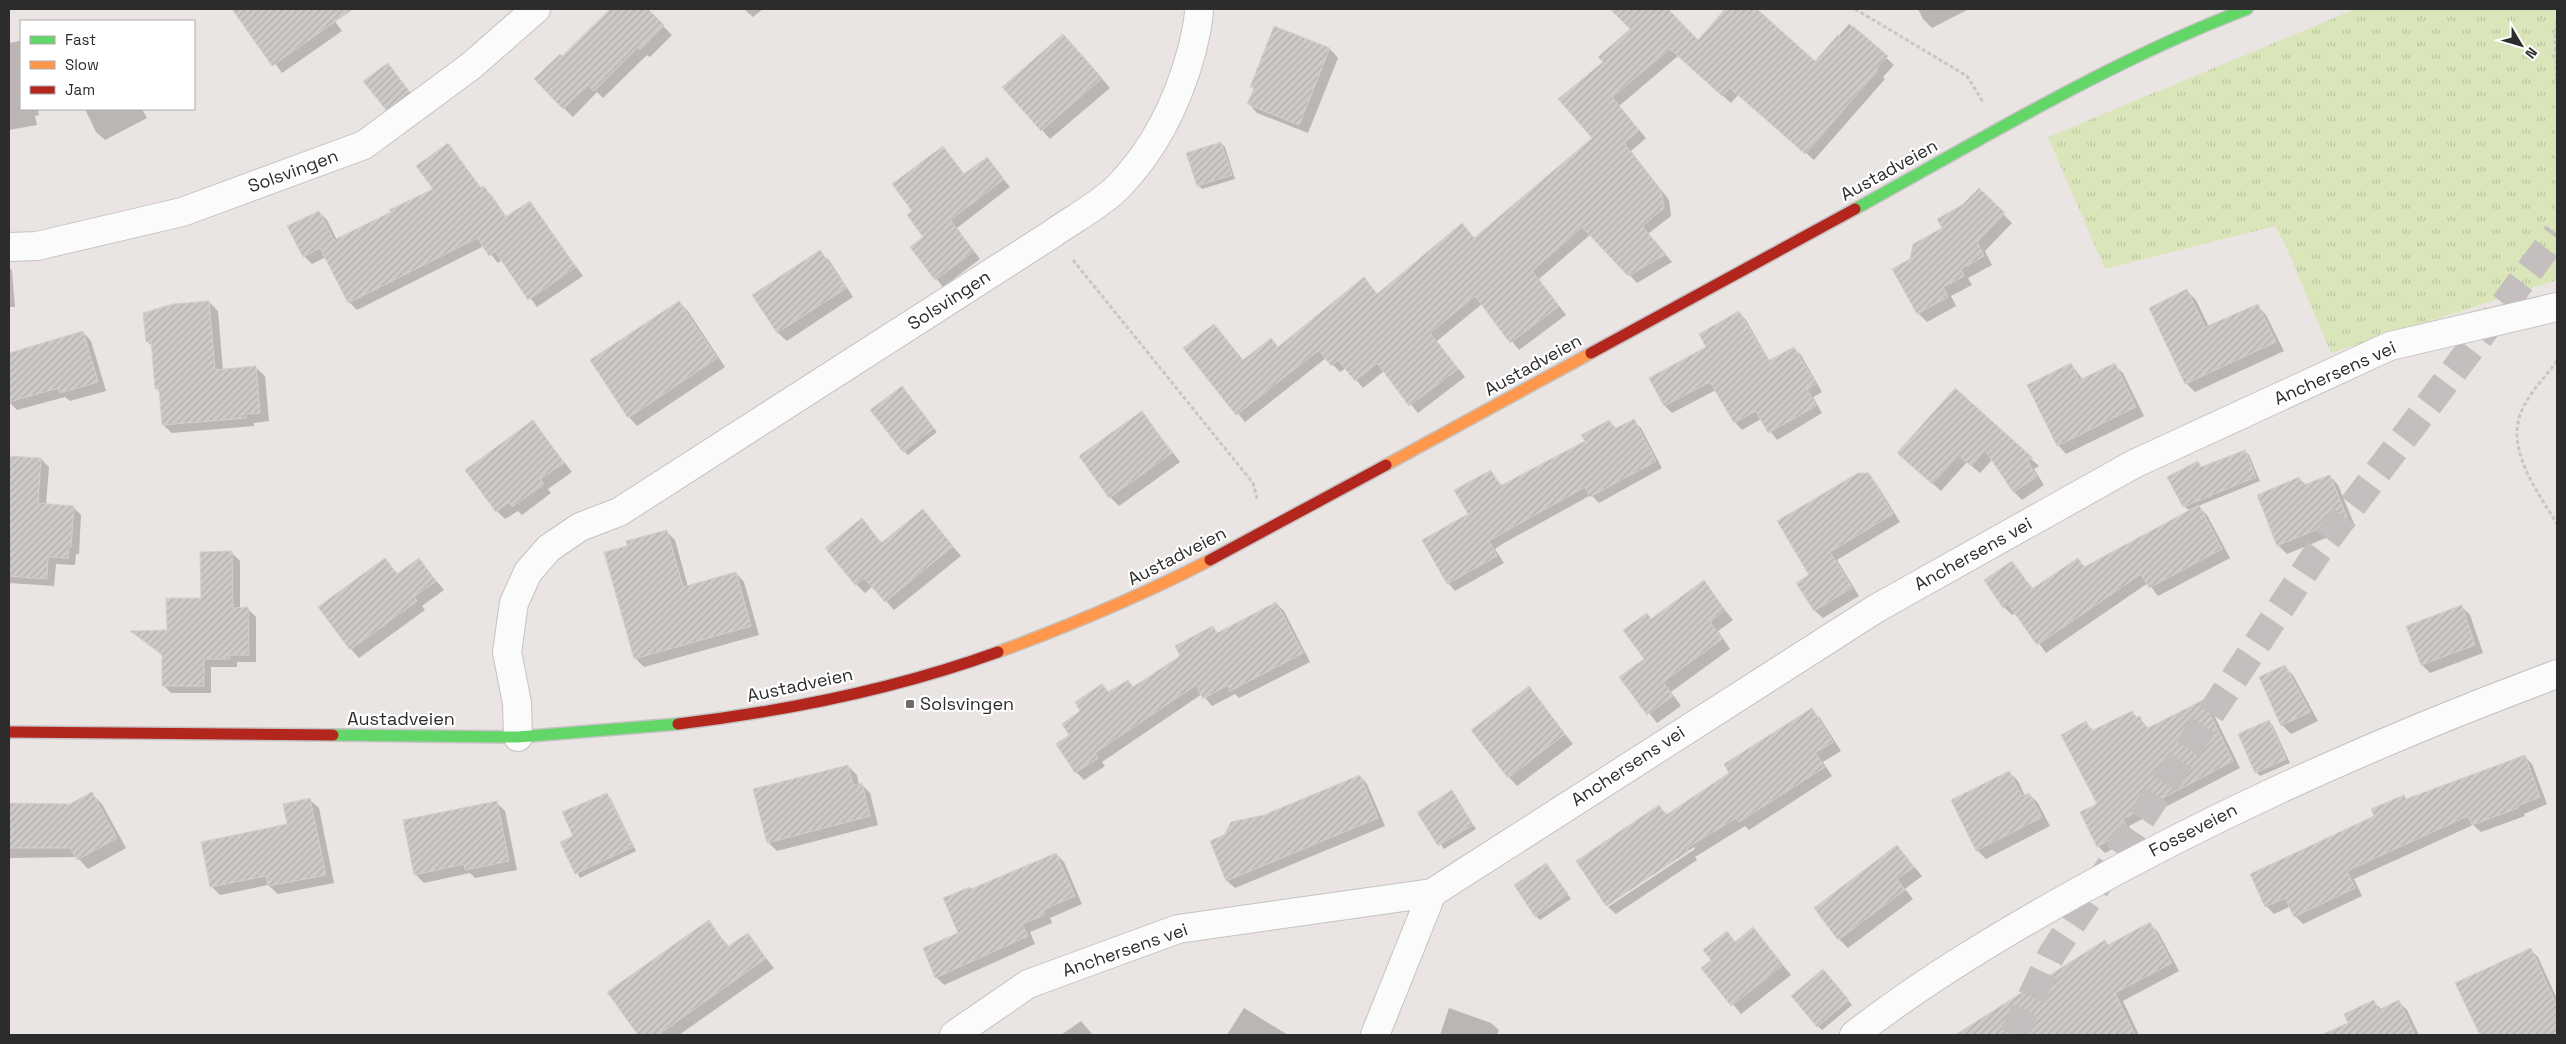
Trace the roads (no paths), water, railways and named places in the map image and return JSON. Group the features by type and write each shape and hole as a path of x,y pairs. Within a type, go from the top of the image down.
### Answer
{"main road":[{"name":"Austadveien","path":"9,732 518,737 634,729 712,720 796,706 914,678 989,655 1072,625 1148,592 1269,529 2068,92 2210,23 2247,9"}],"street":[{"name":"Solsvingen","path":"9,247 37,246 182,212 364,145 471,66 536,9"},
{"name":"Solsvingen","path":"518,737 517,702 507,652 514,602 528,572 549,548 580,527 619,512 1052,234 1116,188 1145,156 1168,118 1186,74 1199,21 1199,9"},
{"name":"Anchersens vei","path":"954,1035 1028,984 1178,930 1432,893 1877,608 2134,464 2390,346 2557,307"},
{"name":"Fosseveien","path":"1854,1035 1890,1007 2019,925 2157,848 2252,800 2354,755 2486,700 2557,674"},
{"path":"1375,1035 1432,893"}],"tunnel":[{"path":"2013,1035 2052,954 2317,553 2557,234"}],"place":[{"name":"Solsvingen","path":"910,704"}]}
